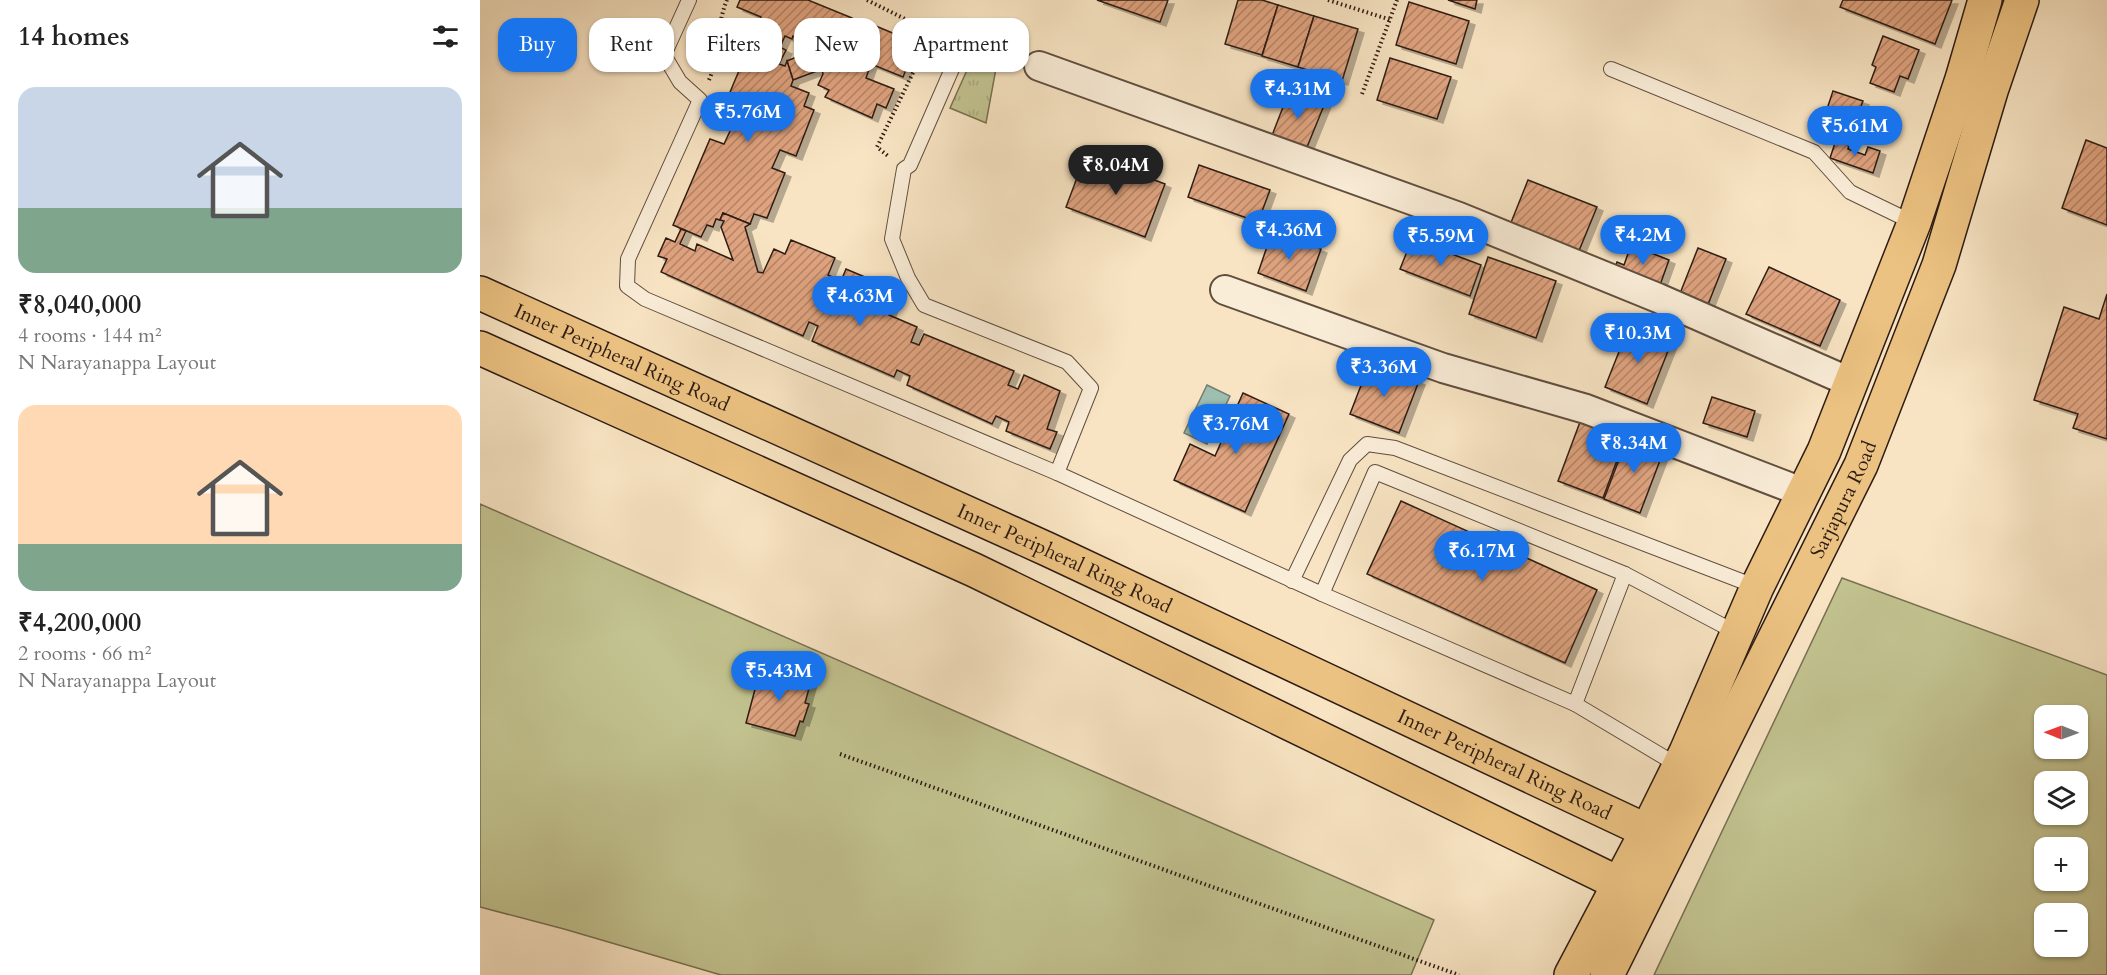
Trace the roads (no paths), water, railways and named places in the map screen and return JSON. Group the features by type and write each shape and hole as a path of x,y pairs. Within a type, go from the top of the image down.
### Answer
{"main road":[{"name":"Sarjapura Road","path":"1606,975 1861,465 1939,265 1976,85 1985,0"},
{"name":"Sarjapura Road","path":"1570,973 1620,884 1679,766 1757,587 1824,451 1914,223 1976,85 2022,0"},
{"name":"Inner Peripheral Ring Road","path":"480,293 1038,545 1647,831"},
{"path":"480,348 974,570 1620,884"},
{"path":"1824,451 1861,465"}],"street":[{"path":"1039,66 1460,217 1658,298 1852,382"},
{"path":"1225,290 1443,368 1586,409 1802,492"}],"lane":[{"path":"689,0 664,55 680,82 700,100 628,259 627,286 645,299 1057,474 1292,581 1575,704 1679,766"},
{"path":"1611,69 1814,152 1850,192 1914,223"},
{"path":"951,72 910,165 904,169 892,239 908,278 924,304 1067,362 1091,388 1057,474"},
{"path":"1292,581 1350,460 1367,444 1395,448 1757,587"},
{"path":"1322,594 1375,472 1624,574 1737,633"},
{"path":"1575,704 1624,574"}]}
